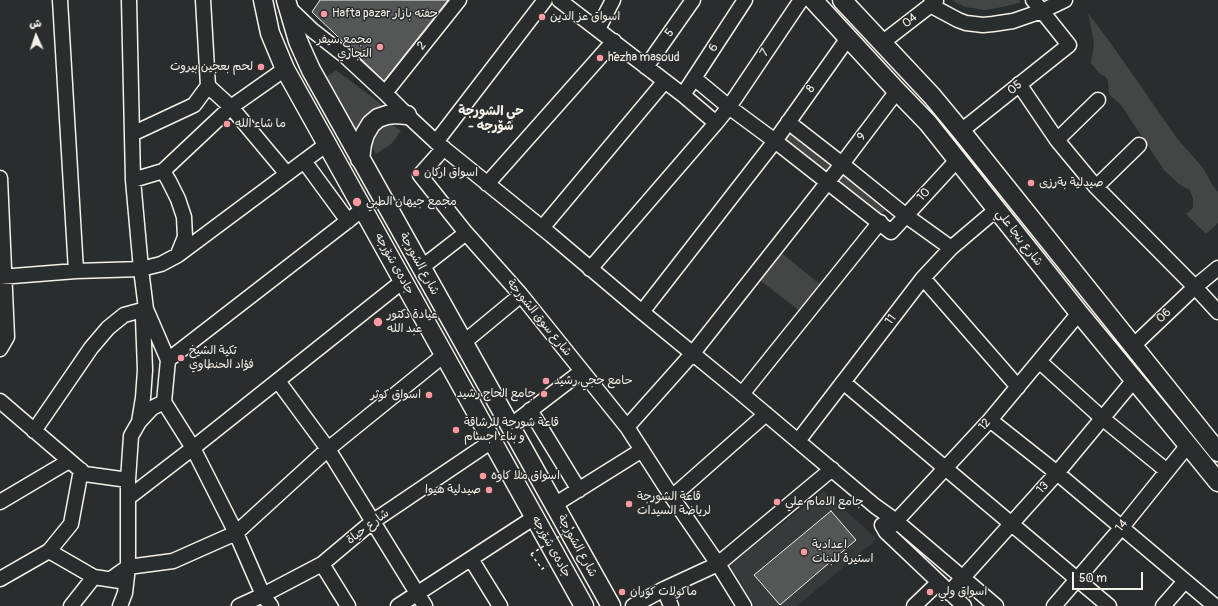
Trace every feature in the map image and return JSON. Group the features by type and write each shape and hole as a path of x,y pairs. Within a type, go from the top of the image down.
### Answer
{"main road":[{"name":"جادەی شۆرجە","path":"263,0 270,33 285,69 535,517 581,605"},
{"name":"شارع بنجا علي","path":"813,0 896,91 928,123 1079,313 1218,482"},
{"name":"شارع بنجا علي","path":"842,0 932,96 1218,452"},
{"name":"شارع الشورجة","path":"289,2 298,40 311,70 611,606"},
{"path":"360,159 365,134 371,124 378,118 387,115 406,115"},
{"path":"1011,227 1028,214"},
{"path":"403,281 421,268"}],"street":[{"path":"60,0 76,271"},
{"path":"129,0 133,180 146,309 168,360 164,402 193,448 236,533 267,600"},
{"path":"132,134 194,105 208,86 204,0"},
{"name":"2","path":"385,93 459,0"},
{"path":"440,145 545,0"},
{"path":"559,0 683,95 716,123"},
{"path":"598,29 613,0"},
{"name":"5","path":"646,67 693,0"},
{"name":"6","path":"683,95 745,0"},
{"name":"7","path":"590,269 716,123 801,0"},
{"path":"934,2 948,15 966,23 983,25 1013,20 1038,5 1066,0"},
{"path":"289,2 312,30 344,55 385,93 406,115 440,145 693,353 875,506 896,521 996,606"},
{"name":"04","path":"883,42 934,2"},
{"name":"05","path":"961,131 1069,45 1038,5"},
{"name":"8","path":"642,312 775,141 848,38"},
{"path":"487,184 614,41"},
{"path":"133,180 163,171 231,107 285,69"},
{"path":"694,78 728,106 880,222 742,394"},
{"path":"542,228 665,81"},
{"path":"1019,84 1057,140 1096,187 1218,312"},
{"path":"208,86 231,107 287,174"},
{"name":"9","path":"627,427 693,353 842,164 896,91"},
{"path":"1057,140 1098,100"},
{"path":"788,122 906,215 951,248"},
{"path":"2,276 76,271 141,269 160,264 178,255 327,144"},
{"name":"شارع سوق الشورجة","path":"440,145 420,175 466,233 521,295 627,427 672,497 718,564 744,606"},
{"path":"1096,187 1140,145"},
{"name":"10","path":"880,222 891,232 958,159"},
{"path":"304,161 348,221"},
{"path":"163,171 178,199 184,217 185,237 178,255"},
{"path":"0,178 2,276 7,337 0,350"},
{"path":"168,360 363,209"},
{"name":"11","path":"798,441 923,278 951,248 997,209"},
{"path":"421,268 466,233"},
{"name":"06","path":"1133,346 1195,287 1218,268"},
{"path":"923,278 1018,386"},
{"path":"128,498 403,281"},
{"path":"463,343 521,295"},
{"path":"139,422 143,398 145,370 143,318 146,309"},
{"path":"34,431 91,348 108,328 124,315 146,309"},
{"name":"12","path":"886,532 990,420 1079,313"},
{"path":"112,579 128,568 174,562 236,533 328,449 444,355"},
{"path":"1039,361 1102,418 1167,471"},
{"path":"510,426 582,371"},
{"name":"13","path":"949,593 1057,473 1134,380"},
{"path":"278,381 328,449 421,600"},
{"path":"844,382 1109,606"},
{"path":"120,606 125,593 128,568 128,480 131,436 139,422 152,408 164,402"},
{"path":"3,410 34,431 85,474 128,480"},
{"path":"530,410 579,490"},
{"path":"672,497 766,414"},
{"path":"990,420 1057,473 1215,606"},
{"name":"شارع حياة","path":"239,606 267,600 322,564 372,522 492,440"},
{"name":"14","path":"1054,606 1122,527 1188,445"},
{"path":"554,505 642,450"},
{"path":"0,502 69,461"},
{"path":"634,606 664,589 718,564 832,469"},
{"path":"0,579 49,551 71,524 81,470"},
{"path":"875,506 886,532 938,583 964,606"},
{"path":"398,606 421,600 471,559 535,517"},
{"path":"49,551 94,577 126,582"},
{"path":"471,559 500,606"},
{"path":"322,564 348,606"},
{"path":"71,606 94,577"},
{"path":"1164,606 1185,581"},
{"path":"914,606 938,583"},
{"path":"664,589 671,606"}],"path":[{"path":"542,569 531,554 576,526"}],"shaded area":[{"path":"952,0 1019,0 1021,2 985,10 965,7"},
{"path":"1088,13 1176,137 1203,168 1218,192 1218,223 1206,234 1186,214 1193,208 1193,199 1190,190 1179,184 1164,170 1121,105 1109,94 1108,81 1105,76 1100,74 1091,63 1094,43"},
{"path":"335,71 383,106 383,109 357,131 324,80"},
{"path":"390,123 401,131 391,144 376,154 368,141 375,127"},
{"path":"789,129 835,164 828,174 782,138"},
{"path":"844,171 888,207 880,216 838,179"},
{"path":"779,251 822,286 801,312 757,278"},
{"name":"اعدادية استيرة للبنات","path":"824,491 877,539 797,606 755,606 729,565"}],"building":[{"name":"مجمع سيفر التجاري","path":"320,0 448,0 384,81 312,12"},
{"path":"831,511 856,540 780,605 754,575"}],"place":[{"name":"Hafta pazar حفته بازار","path":"324,14"},
{"name":"اسواق عز الدين","path":"542,17"},
{"name":"مجمع سيفر التجاري","path":"380,47"},
{"name":"hezha masoud","path":"600,58"},
{"name":"لحم بعجين بيروت","path":"261,67"},
{"name":"ما شاء الله","path":"227,124"},
{"name":"اسواق اركان","path":"416,173"},
{"name":"صيدلية بةرزى","path":"1031,183"},
{"name":"مجمع جيهان الطبي","path":"357,202"},
{"name":"عيادة دكتور عبد الله","path":"378,322"},
{"name":"تكية الشيخ فؤاد الحنطاوي","path":"181,358"},
{"name":"حامع حجي رشيد","path":"546,381"},
{"name":"جامع الحاج رشيد","path":"544,394"},
{"name":"اسواق كوثر","path":"429,395"},
{"name":"قاعة شورجة للرشاقة و بناء اجسام","path":"456,430"},
{"name":"اسواق ملا كاوه","path":"483,476"},
{"name":"صيدلية هيوا","path":"489,490"},
{"name":"جامع الامام علي","path":"777,502"},
{"name":"قاعة الشورجة لرياضة السيدات","path":"629,504"},
{"name":"اعدادية استيرة للبنات","path":"804,552"},
{"name":"ماكولات كوران","path":"622,592"},
{"name":"اسواق ولي","path":"930,592"}],"district":[{"name":"حي الشورجة - شۆرجە","path":"491,120"}]}
